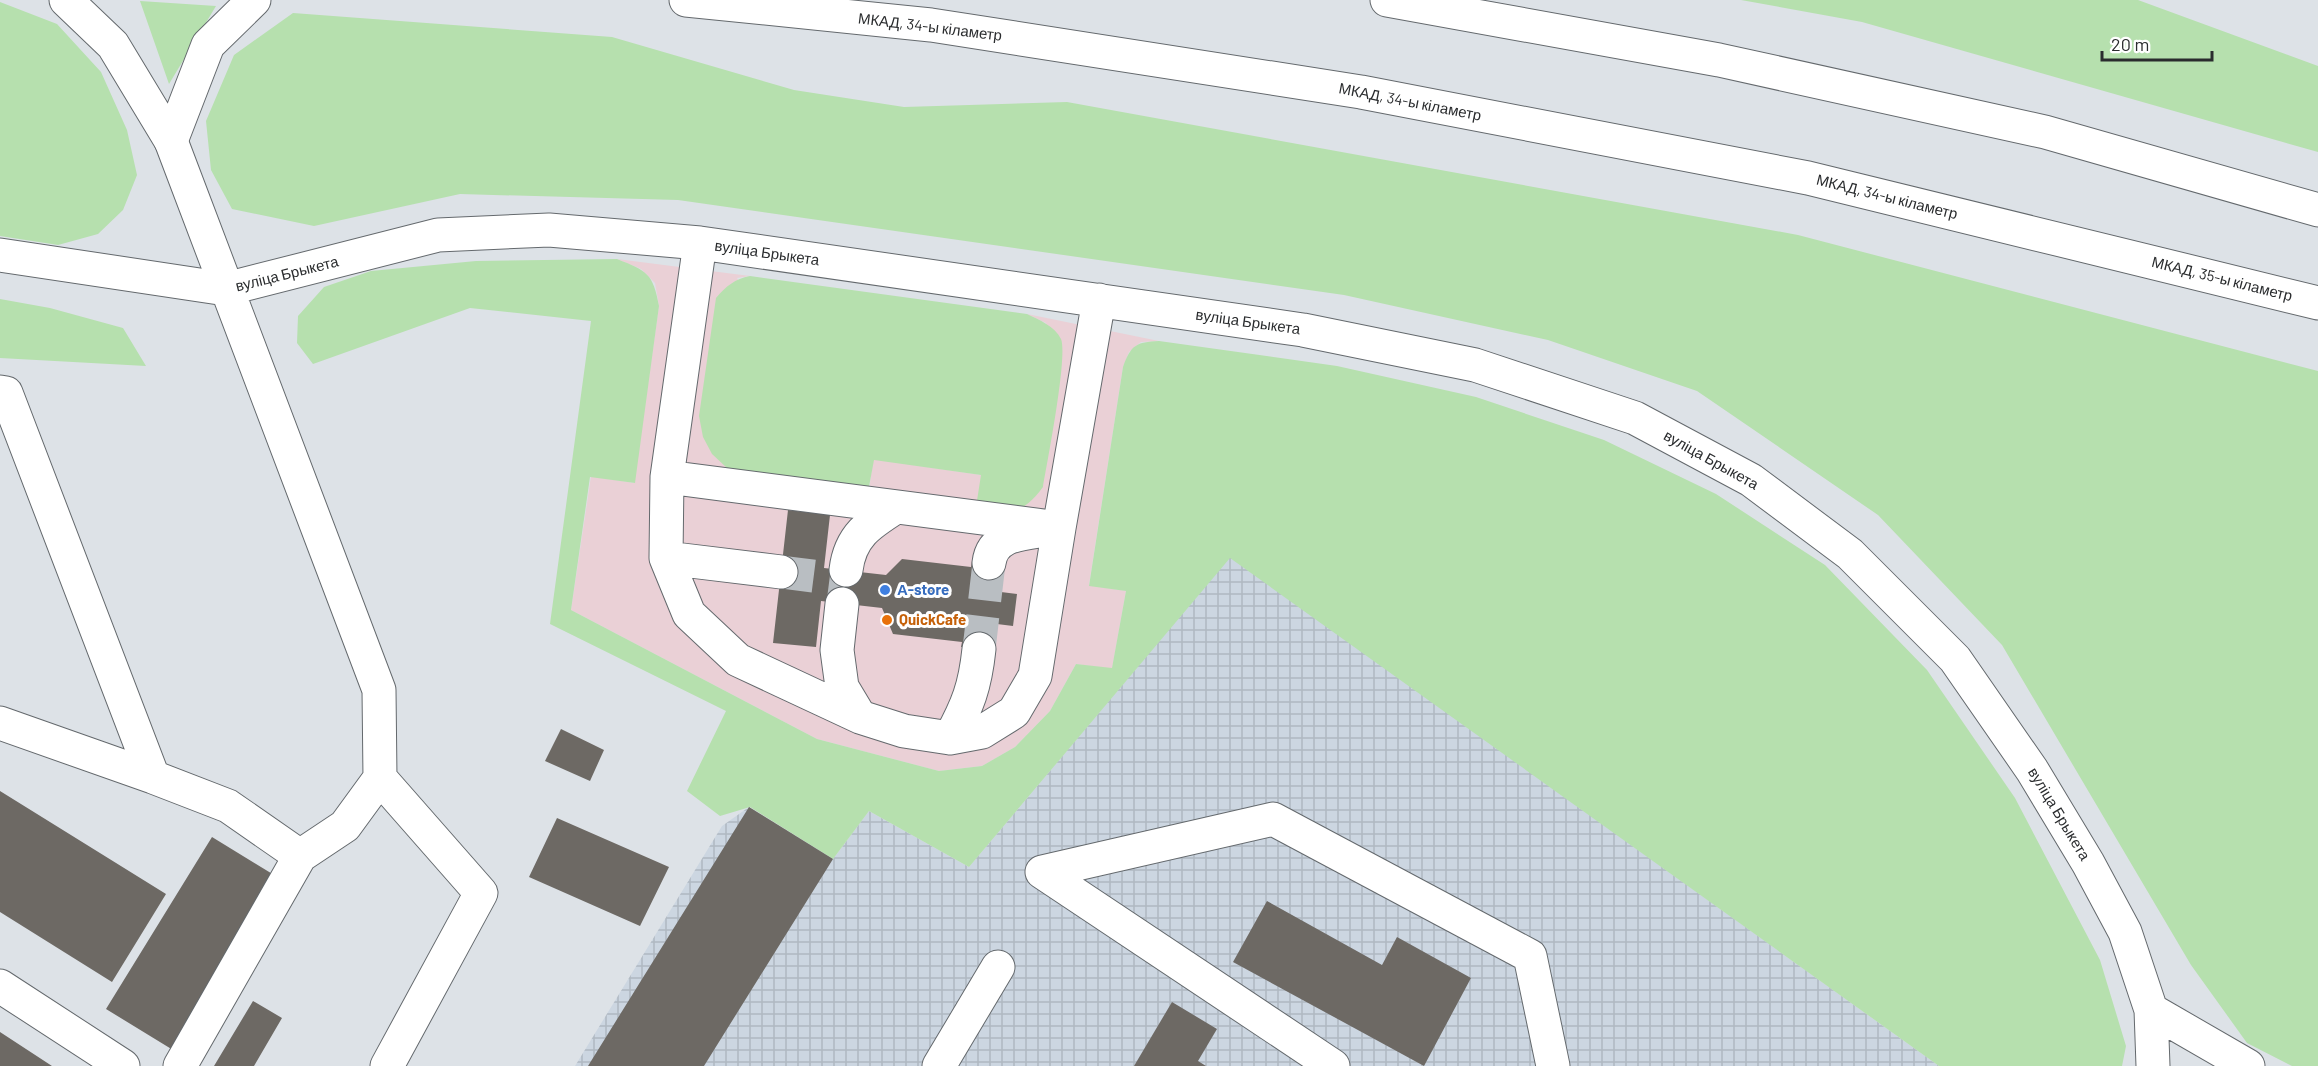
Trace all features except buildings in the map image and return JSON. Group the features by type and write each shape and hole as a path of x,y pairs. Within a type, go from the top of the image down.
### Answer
{"main road":[{"path":"66,0 113,45 171,141 379,690 380,778 345,826 300,856 180,1066"},
{"path":"171,141 208,45 254,0"},
{"name":"МКАД, 34-ы кіламетр","path":"686,0 931,25 1361,92 1808,178 2126,256"},
{"path":"1387,0 1719,60 2045,132 2318,210"},
{"name":"вуліца Брыкета","path":"0,255 226,289 438,235 549,230 700,243 1303,330 1475,365 1635,418 1751,480 1850,554 1955,659 2032,770 2088,863 2125,932 2151,1010 2153,1066"},
{"path":"700,243 667,477 666,558 689,614 738,660 860,717 904,731 950,738 982,732 1014,712 1035,676 1099,300"},
{"name":"МКАД, 35-ы кіламетр","path":"2126,256 2318,303"},
{"path":"0,392 6,393 153,777"},
{"path":"667,477 1059,528"},
{"path":"846,570 848,553 858,537 871,523 896,507"},
{"path":"988,563 995,546 1003,539 1019,534 1059,528"},
{"path":"666,558 781,572"},
{"path":"842,604 837,650 842,687 860,717"},
{"path":"950,738 967,707 976,674 978,649"},
{"path":"0,723 228,806 300,856"},
{"path":"380,778 482,893 387,1066"},
{"path":"1333,1066 1042,872 1273,819 1530,956 1553,1066"},
{"path":"939,1066 998,967"},
{"path":"0,986 123,1066"},
{"path":"2151,1010 2248,1066"}],"shaded area":[{"path":"617,259 750,276 737,278 869,491 873,459 981,475 1046,323 1027,314 1159,341 1141,342 1129,352 1123,367 1089,585 1126,591 1112,669 1076,664 1050,711 1015,747 982,766 939,771 817,739 571,610 591,476 634,483 659,306 655,283 641,269"},
{"path":"1230,557 1939,1066 575,1066 722,826 749,807 833,859 869,811 969,867"}],"green space":[{"path":"1741,0 2138,0 2318,66 2318,152 1862,22"},
{"path":"140,1 216,6 169,84"},
{"path":"0,2 57,24 101,72 127,130 137,175 123,210 98,234 58,245 0,236"},
{"path":"293,13 612,37 794,90 904,107 1067,102 1798,235 2318,371 2318,1066 2292,1066 2247,1043 2191,965 2002,645 1878,515 1697,391 1548,340 1344,295 678,200 460,194 314,226 232,209 211,170 206,121 234,55"},
{"path":"617,259 642,270 647,275 654,286 659,306 635,483 590,477 571,610 817,739 939,771 982,766 1015,747 1050,711 1076,664 1112,668 1126,591 1089,586 1123,367 1135,346 1145,342 1159,341 1337,366 1476,397 1604,440 1716,494 1825,565 1927,670 2015,798 2100,960 2126,1046 2122,1066 1939,1066 1230,558 969,867 869,811 833,859 750,807 720,816 687,791 726,711 550,624 591,321 470,308 313,364 297,343 298,316 324,287 371,271 476,261"},
{"path":"750,276 1027,314 1051,327 1061,339 1062,366 1043,487 1028,504 1006,511 976,507 981,475 874,460 868,492 748,476 727,468 712,454 703,437 699,416 716,298 731,284"},
{"path":"0,299 50,308 123,328 146,366 0,358"}],"tunnel":[{"path":"979,649 989,563"},
{"path":"781,572 844,580"}],"place":[{"name":"А-store","path":"885,590"},
{"name":"QuickCafe","path":"887,620"}]}
